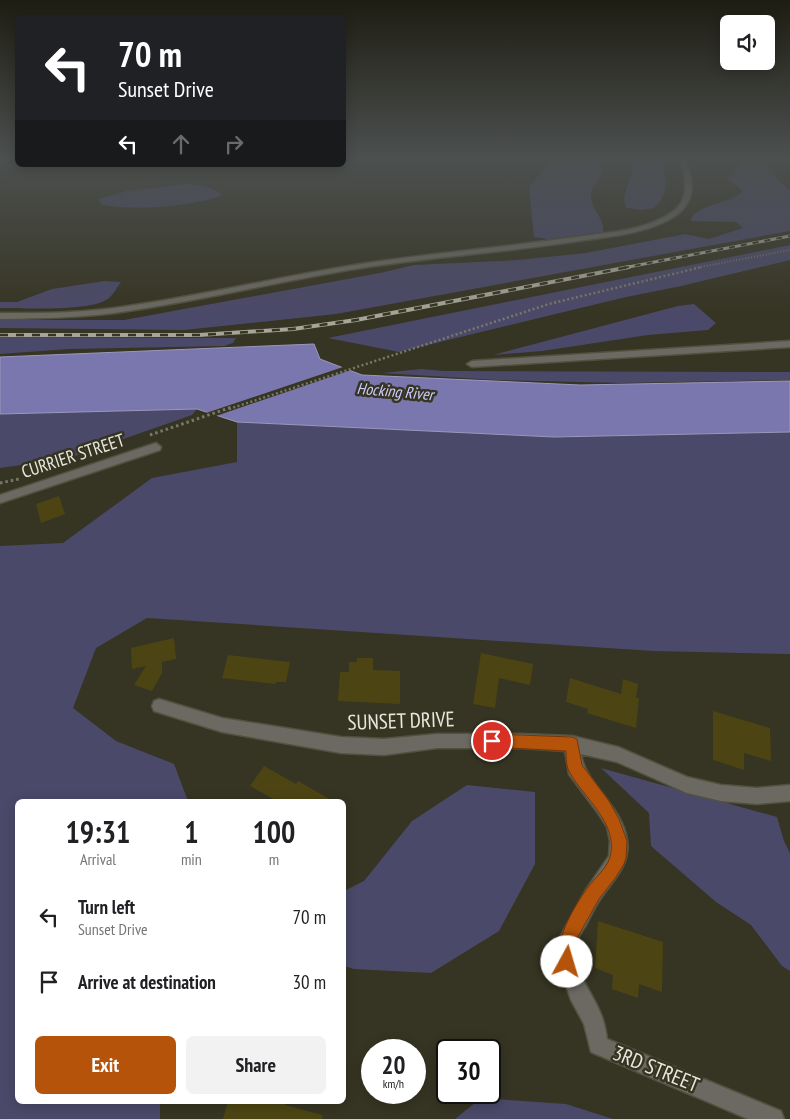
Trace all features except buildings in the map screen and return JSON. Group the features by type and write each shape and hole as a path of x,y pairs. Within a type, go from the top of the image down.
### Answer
{"street":[{"path":"0,316 34,316 128,309 371,264 450,254 540,246 624,232 653,225 677,211"},
{"path":"472,364 790,344"},
{"name":"CURRIER STREET","path":"0,498 156,447"},
{"name":"SUNSET DRIVE","path":"159,706 222,725 341,745 384,747 437,741 512,740 572,744 618,755 695,787 721,793 757,796 790,793"},
{"name":"3RD STREET","path":"572,744 575,768 604,807 614,824 619,841 618,858 611,872 593,894 568,939 567,962 578,993 594,1021 598,1045 773,1119"}],"path":[{"path":"194,420 549,304 687,270 790,250"},
{"path":"0,484 5,482"}],"shaded area":[{"path":"531,211 596,211 603,227 603,232 548,239 534,237"},
{"path":"700,211 790,211 790,231 336,314 184,330 0,328 0,320 124,320 380,273 414,265 518,260 586,253 685,234 709,239 743,228 736,222 690,221"},
{"path":"790,245 790,260 626,297 399,352 328,338"},
{"path":"105,281 121,282 109,298 101,302 74,307 0,308 0,302 17,302 52,289"},
{"path":"694,304 716,323 708,330 648,335 542,351 493,355 678,306"},
{"path":"0,337 236,338 233,343 224,346 69,349 0,354"},
{"path":"421,369 444,371 790,372 790,380 621,383 496,380 382,373"},
{"path":"197,409 192,415 69,458 0,468 0,414"},
{"path":"237,422 554,437 790,432 790,654 653,651 147,618 96,648 73,708 116,741 174,764 187,799 15,799 15,1104 160,1104 160,1119 0,1119 0,546 63,543 152,478 237,462"},
{"path":"601,768 777,817 784,841 790,853 790,971 782,966 751,925 716,902 651,846 649,813"},
{"path":"467,785 535,792 535,864 499,931 431,973 354,969 346,967 346,890 364,881 412,821"},
{"path":"501,1099 566,1104 613,1119 455,1119 474,1104 501,1104"}],"water":[{"name":"Hocking River","path":"314,344 320,359 362,375 580,385 790,381 790,432 554,437 237,422 197,409 0,414 0,357"}],"pier":[{"path":"346,366 354,369 213,417 203,414"}],"railway":[{"path":"623,268 790,236"},
{"path":"0,335 199,335 293,329 356,320 629,267"}],"route":[{"path":"492,741 521,740 572,744 572,758 575,768 604,807 614,824 619,841 618,858 611,872 593,894 568,939 567,962"}]}
